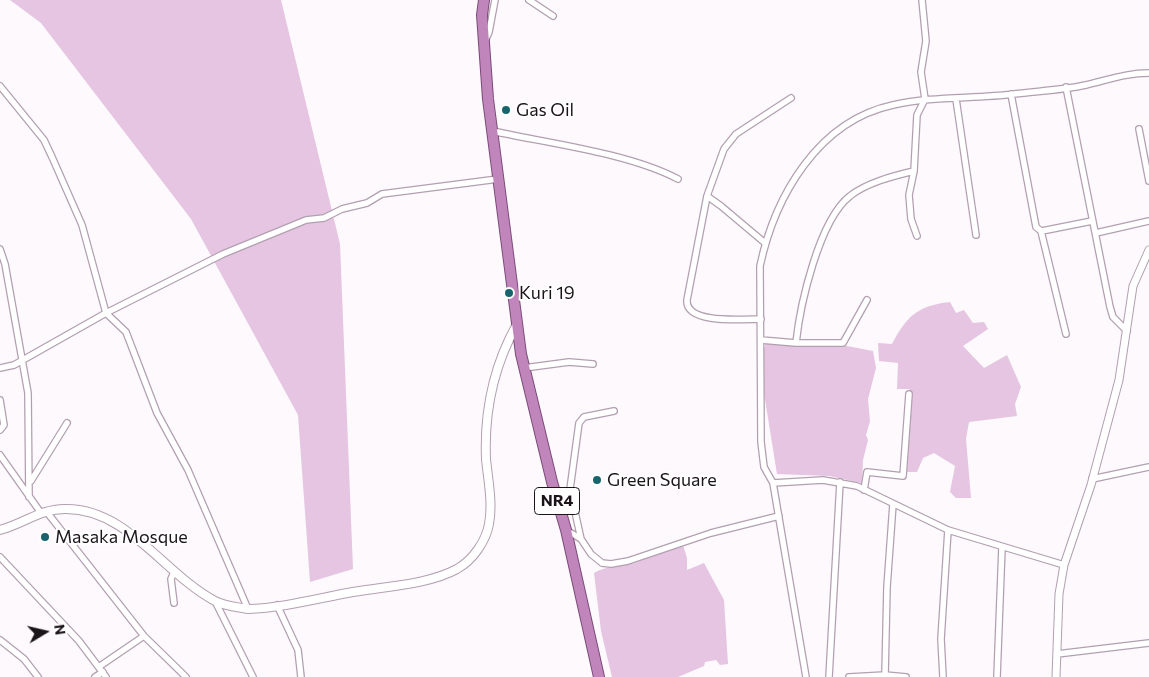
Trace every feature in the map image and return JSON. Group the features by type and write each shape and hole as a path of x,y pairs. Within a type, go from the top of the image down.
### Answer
{"highway":[{"name":"NR4","path":"484,0 482,14 483,45 492,131 524,368 566,530 599,677"}],"main road":[{"path":"0,530 43,512 75,509 102,516 122,527 174,572 215,601 248,608 277,606 432,578 458,568 476,551 485,536 490,512 486,449 489,400 505,345 517,324"}],"street":[{"path":"483,45 489,32 494,0"},
{"path":"529,0 553,16"},
{"path":"917,236 909,195 914,171 917,115 925,99 921,72 926,40 922,0"},
{"path":"806,677 773,483 764,467 761,442 761,318 759,279 765,244 782,199 804,165 834,134 846,124 875,110 925,99 956,99 1083,86 1123,74 1149,73"},
{"path":"0,86 44,140 82,225 106,313 126,332 157,413 188,470 248,608"},
{"path":"1066,87 1113,317 1126,330"},
{"path":"1011,94 1033,217 1036,227 1041,231 1066,334"},
{"path":"761,318 704,318 688,307 692,269 707,196 719,161 729,142 791,98"},
{"path":"956,99 976,234"},
{"path":"1139,129 1149,181"},
{"path":"492,131 602,155 665,172 678,179"},
{"path":"796,343 810,270 821,241 843,204 854,194 873,185 914,171"},
{"path":"0,368 22,360 106,313 223,254 306,220 324,218 342,209 367,203 382,194 498,179"},
{"path":"707,196 765,244"},
{"path":"1041,231 1092,221"},
{"path":"1096,233 1149,221"},
{"path":"0,248 5,264 28,401 31,481 29,497"},
{"path":"1056,677 1058,594 1064,565 1092,479 1119,380 1133,286 1149,253"},
{"path":"761,340 796,343 843,343 867,300"},
{"path":"524,368 570,362 593,364"},
{"path":"864,490 868,472 903,476 909,394"},
{"path":"0,400 4,425 0,430"},
{"path":"614,411 584,416 579,423 570,489 581,539 591,554 602,562 620,564 711,532 779,516"},
{"path":"31,481 67,423"},
{"path":"0,454 29,497 144,636 186,677"},
{"path":"1092,479 1149,467"},
{"path":"773,483 823,480 840,482 864,490 948,530 1064,565"},
{"path":"829,677 840,482"},
{"path":"889,676 887,587 893,504"},
{"path":"566,530 581,539"},
{"path":"943,677 941,639 948,530"},
{"path":"997,677 1002,547"},
{"path":"0,557 103,672"},
{"path":"174,572 171,579 174,603"},
{"path":"215,601 254,677"},
{"path":"277,606 298,650 301,677"},
{"path":"95,677 144,636"},
{"path":"0,640 24,659 38,677"},
{"path":"1057,654 1149,643"},
{"path":"849,677 906,677"}],"shaded area":[{"path":"10,0 281,0 340,244 353,569 310,582 298,415 191,219 41,23"},
{"path":"950,302 956,313 964,310 973,323 984,322 988,329 963,346 984,368 1007,355 1021,387 1015,404 1017,416 969,422 966,439 971,498 956,498 950,492 955,466 934,453 923,458 917,472 907,472 912,396 909,389 897,389 898,363 879,361 878,343 892,344 908,319 914,314 929,306"},
{"path":"765,342 847,346 873,351 876,368 868,399 870,421 866,435 868,440 863,460 862,483 829,476 777,474 762,381 762,347 765,347"},
{"path":"682,542 687,558 687,570 704,563 724,600 728,664 720,665 716,660 705,662 704,666 678,677 612,677 601,631 594,573 609,567 635,563"}],"place":[{"name":"Gas Oil","path":"506,110"},
{"name":"Kuri 19","path":"509,293"},
{"name":"Green Square","path":"597,480"},
{"name":"Masaka Mosque","path":"45,537"}]}
